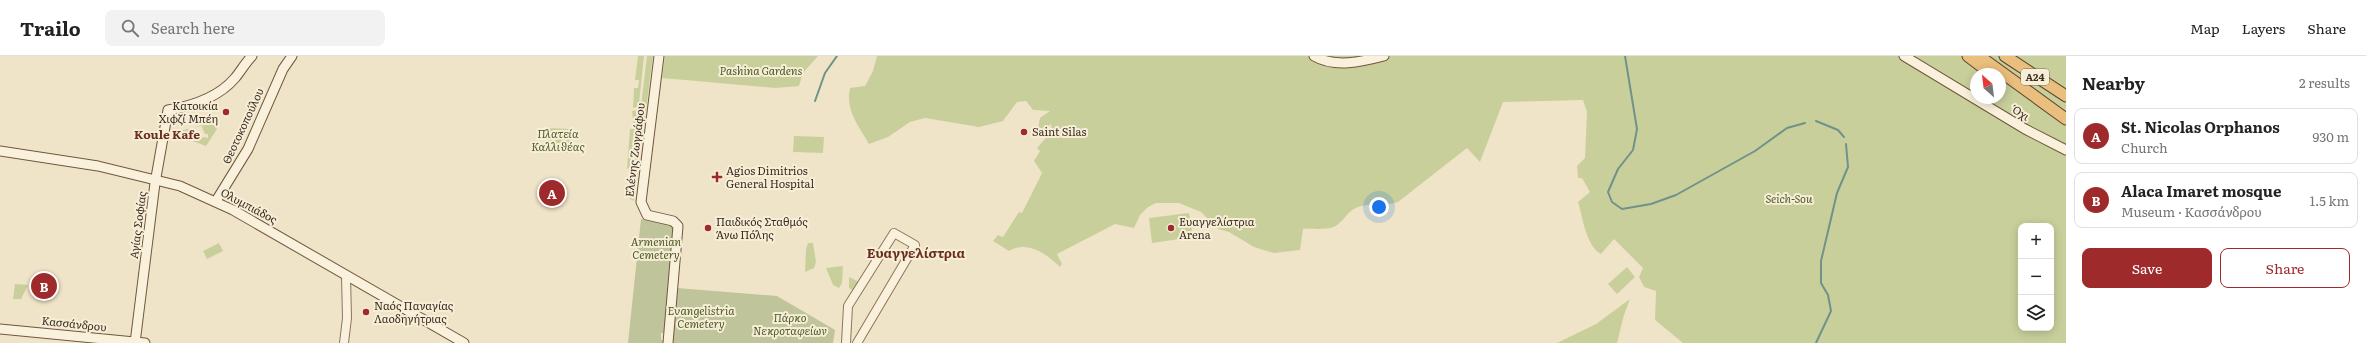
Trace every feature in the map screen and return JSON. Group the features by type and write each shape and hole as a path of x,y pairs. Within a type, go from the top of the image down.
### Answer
{"highway":[{"path":"1968,56 1984,68"},
{"name":"Α24","path":"1979,56 2066,120"},
{"name":"Α24","path":"2005,56 2066,96"},
{"path":"2006,84 2030,101 2054,111"}],"main road":[{"name":"Αγίας Σοφίας","path":"135,342 156,181 168,110 200,102 219,92 234,80 252,56"},
{"name":"Θεοτοκοπούλου","path":"215,203 248,149 283,70 292,56"},
{"name":"Ελένης Ζωγράφου","path":"659,56 640,202 647,215 673,221 678,226 668,343"},
{"path":"1314,56 1326,62 1339,63 1384,56"},
{"name":"Όχι","path":"1904,56 2025,129 2066,150"},
{"name":"Ολυμπιάδος","path":"0,152 98,166 156,181"},
{"name":"Ολυμπιάδος","path":"0,155 97,169 175,184 215,203 456,343"},
{"name":"Ολυμπιάδος","path":"346,278 464,343"},
{"name":"Κασσάνδρου","path":"0,329 146,343"}],"street":[{"path":"846,343 848,306 894,233 915,245 857,343"},
{"path":"344,343 347,318 346,278"}],"green space":[{"path":"638,56 644,56 639,103 637,107 633,108 634,88 638,88 639,80 635,80"},
{"path":"647,56 653,56 634,201 630,199 630,176 633,173"},
{"name":"Pashina Gardens","path":"665,56 818,56 803,73 799,86 775,88 662,78"},
{"name":"Seich-Sou","path":"877,56 2066,56 2066,343 1683,343 1655,320 1656,291 1644,287 1639,277 1643,268 1614,239 1601,254 1596,250 1588,238 1578,202 1590,192 1582,178 1578,178 1577,166 1585,158 1587,112 1583,100 1503,102 1480,162 1467,148 1398,202 1361,206 1350,212 1334,227 1303,229 1300,250 1274,253 1254,247 1229,232 1218,229 1201,212 1179,203 1156,203 1148,207 1140,215 1134,228 1115,224 1057,254 1062,264 1060,267 1049,257 1036,250 1023,247 1009,251 993,241 998,235 1003,237 1019,212 1022,213 1042,173 1034,161 1040,151 1037,148 1052,131 1051,124 1037,133 1040,118 1050,111 1033,110 1026,101 1017,102 1003,121 979,127 925,118 910,122 888,137 869,144 857,124 849,103 850,88 865,86 873,71"},
{"path":"638,110 630,167 627,169 630,129 634,129 632,111"},
{"path":"209,121 212,121 217,129 206,146 171,133 194,128 190,129 195,140 204,137 208,138 208,134 205,134 201,126 209,124"},
{"name":"Πλατεία Καλλιθέας","path":"547,128 573,129 572,153 543,151"},
{"path":"794,136 824,137 823,153 793,152"},
{"name":"Ευαγγελίστρια Arena","path":"1189,213 1193,237 1152,243 1149,218"},
{"name":"Armenian Cemetery","path":"641,219 669,222 674,231 664,333 661,333 661,340 663,340 663,343 628,343"},
{"path":"219,243 223,251 207,259 203,251"},
{"path":"808,243 813,243 816,262 814,268 805,272 806,249"},
{"path":"843,266 842,283 839,288 833,285 826,268"},
{"path":"1627,267 1635,277 1617,294 1608,284"},
{"path":"849,277 859,282 854,291 849,288"},
{"path":"15,284 28,285 21,299 13,299"},
{"name":"Evangelistria Cemetery","path":"677,288 777,296 835,330 833,343 672,343"},
{"path":"1630,299 1624,315 1617,343 1557,343 1596,324"}],"waterway":[{"path":"815,101 825,73 837,56"},
{"path":"1625,56 1637,129 1633,150 1618,169 1608,192 1612,202 1622,209 1651,204 1676,195 1755,151 1787,128 1805,123"},
{"path":"1816,121 1838,130 1844,137"},
{"path":"1816,343 1831,311 1828,295 1821,283 1821,261 1837,193 1848,167 1846,144"}],"place":[{"name":"Κατοικία Χιφζί Μπέη","path":"226,112"},
{"name":"Saint Silas","path":"1024,132"},
{"name":"Agios Dimitrios General Hospital","path":"717,177"},
{"name":"St. Nicolas Orphanos","path":"552,193"},
{"name":"Παιδικός Σταθμός Άνω Πόλης","path":"708,228"},
{"name":"Ευαγγελίστρια Arena","path":"1171,228"},
{"name":"Alaca Imaret mosque","path":"44,286"},
{"name":"Ναός Παναγίας Λαοδηγήτριας","path":"366,312"}],"district":[{"name":"Koule Kafe","path":"167,135"},
{"name":"Ευαγγελίστρια","path":"916,253"}],"park label":[{"name":"Πάρκο Νεκροταφείων","path":"790,324"}]}
